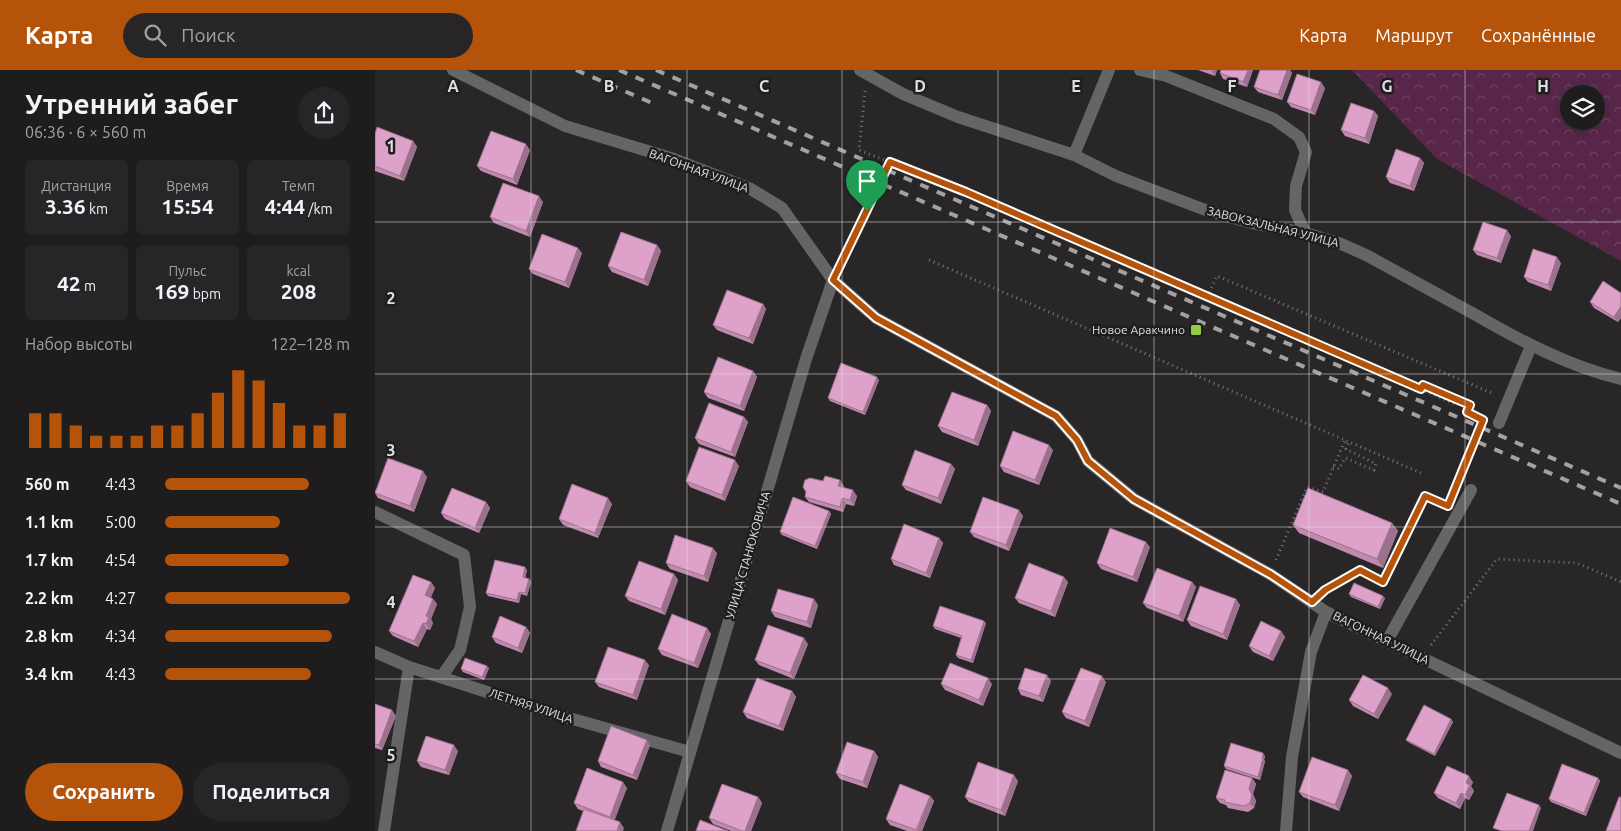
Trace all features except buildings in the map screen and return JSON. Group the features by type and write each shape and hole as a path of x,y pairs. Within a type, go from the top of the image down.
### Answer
{"street":[{"name":"ВАГОННАЯ УЛИЦА","path":"453,70 565,126 674,159 749,188 782,208 833,280 876,318 1056,416 1077,440 1088,461 1134,499 1270,574 1326,612 1621,753"},
{"path":"1074,155 1109,70"},
{"path":"1140,70 1166,76 1274,119 1299,137 1306,152 1296,186 1295,210 1305,233"},
{"name":"ЗАВОКЗАЛЬНАЯ УЛИЦА","path":"865,71 903,94 958,117 1074,155 1116,176 1208,211 1252,223 1305,233 1339,243 1366,255 1531,346 1564,361 1621,379"},
{"name":"УЛИЦА СТАНЮКОВИЧА","path":"667,831 806,359 833,280"},
{"path":"1499,423 1531,346"},
{"path":"1387,641 1471,490"},
{"path":"375,512 465,555 470,607 460,650 441,676"},
{"path":"1286,831 1292,757 1311,652 1326,612"},
{"name":"ЛЕТНЯЯ УЛИЦА","path":"375,652 409,667 562,716 690,752"},
{"path":"384,831 409,667"}],"path":[{"path":"865,71 859,150 966,192 1455,404"},
{"path":"833,280 890,162"},
{"path":"929,260 1421,473"},
{"path":"1207,296 1217,276 1509,400"},
{"path":"1421,389 1423,385 1470,405 1467,412 1483,420 1458,480"},
{"path":"1270,574 1307,487 1323,492 1333,467 1347,441"},
{"path":"1333,467 1339,469 1345,458 1374,470 1376,464 1346,449 1347,441"},
{"path":"1312,602 1325,590 1360,570 1383,582 1425,496 1448,506"},
{"path":"1421,658 1497,559 1577,563 1621,582"}],"green space":[{"path":"1352,70 1621,70 1621,261 1437,159"}],"railway":[{"path":"576,70 652,103"},
{"path":"619,70 1621,504"},
{"path":"656,70 1621,488"}],"place":[{"name":"Новое Аракчино","path":"1196,330"}],"route":[{"path":"890,162 966,192 1421,389 1423,385 1470,405 1467,412 1483,420 1448,506 1425,496 1383,582 1360,570 1325,590 1312,602 1270,574 1134,499 1088,461 1077,440 1056,416 876,318 833,280 867,211 890,162"}]}
